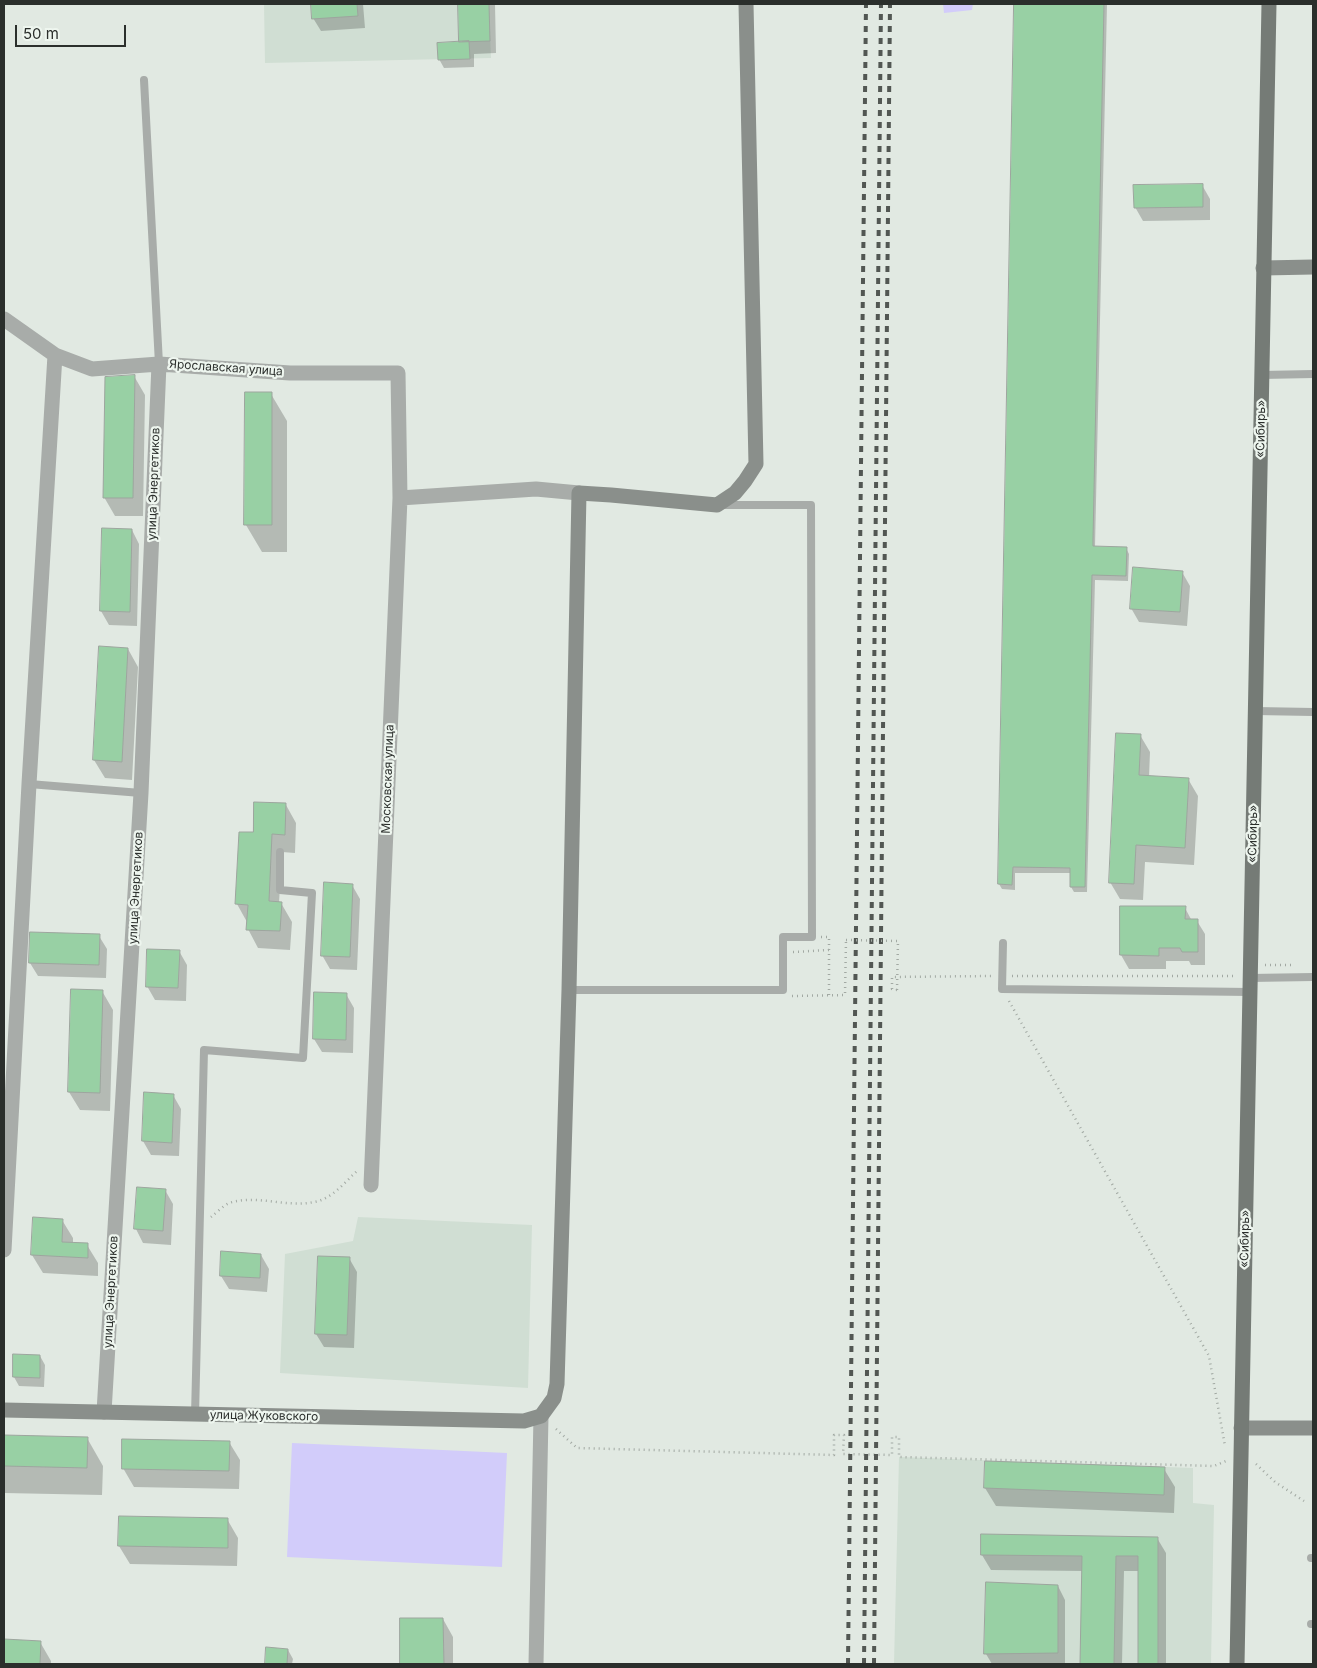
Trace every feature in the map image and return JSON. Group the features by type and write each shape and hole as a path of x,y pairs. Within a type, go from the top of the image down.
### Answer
{"main road":[{"name":"«Сибирь»","path":"1237,1664 1247,982 1256,711 1269,4"}],"street":[{"path":"400,498 536,490 612,494 717,505 735,493 756,464 746,4"},
{"path":"1263,268 1313,267"},
{"name":"Ярославская улица","path":"4,319 56,355 92,369 159,364 290,373 398,373"},
{"path":"4,1250 29,784 56,355"},
{"name":"улица Энергетиков","path":"104,1412 141,792 159,364"},
{"name":"Московская улица","path":"371,1186 400,498 398,373"},
{"path":"536,1664 541,1416 554,1398 557,1384 569,990 579,493"},
{"name":"улица Жуковского","path":"4,1410 524,1420 541,1416"},
{"path":"1241,1428 1313,1428"}],"lane":[{"path":"144,80 159,364"},
{"path":"1262,374 1313,374"},
{"path":"569,990 783,990 783,937 812,937 811,505 717,505"},
{"path":"1256,711 1313,712"},
{"path":"29,784 141,792"},
{"path":"195,1415 204,1050 303,1058 312,893 280,890 280,852"},
{"path":"1003,943 1002,989 1247,982 1313,978"}],"path":[{"path":"812,937 829,937 829,995"},
{"path":"792,996 845,995 846,940 898,941 897,990 892,989 892,976 1003,976 1247,982"},
{"path":"783,952 829,950"},
{"path":"1264,965 1294,965"},
{"path":"1002,989 1210,1356 1226,1451"},
{"path":"199,1226 228,1204 253,1200 292,1204 315,1202 335,1192 372,1155"},
{"path":"541,1416 577,1448 834,1456 834,1435 844,1435 843,1454 892,1455 892,1437 899,1437 899,1456 1214,1466 1228,1460"},
{"path":"1252,1461 1275,1482 1304,1501"}],"shaded area":[{"path":"264,4 489,4 491,58 265,63"},
{"path":"943,4 973,4 972,10 944,13"},
{"path":"358,1217 532,1225 528,1388 280,1373 285,1254 353,1241"},
{"path":"292,1443 507,1453 502,1567 287,1557"},
{"path":"899,1457 1193,1468 1193,1503 1214,1505 1211,1664 894,1664"}],"building":[{"path":"311,4 357,4 358,16 312,19"},
{"path":"458,4 489,4 490,41 459,42"},
{"path":"1014,4 1104,4 1093,546 1127,547 1126,576 1092,575 1085,887 1070,887 1070,868 1013,867 1012,885 998,884"},
{"path":"469,41 470,59 438,60 437,43"},
{"path":"1203,184 1203,207 1134,208 1133,185"},
{"path":"135,375 133,498 103,498 105,377"},
{"path":"245,392 272,392 272,525 244,525"},
{"path":"102,528 132,529 130,612 100,611"},
{"path":"1133,567 1183,571 1180,612 1130,609"},
{"path":"99,646 128,648 122,762 93,760"},
{"path":"1116,733 1141,734 1139,775 1189,778 1185,848 1136,845 1134,884 1109,883"},
{"path":"254,802 286,803 285,835 272,834 269,901 282,902 280,931 246,930 248,905 235,904 239,832 253,832"},
{"path":"324,882 353,884 350,957 321,956"},
{"path":"1120,906 1186,906 1185,919 1198,919 1198,952 1182,952 1180,948 1159,948 1159,956 1120,955"},
{"path":"30,932 100,934 99,965 29,963"},
{"path":"147,949 180,950 178,988 146,987"},
{"path":"71,989 103,990 100,1093 68,1092"},
{"path":"314,992 347,993 346,1040 313,1039"},
{"path":"144,1092 174,1094 172,1143 142,1141"},
{"path":"137,1187 166,1189 163,1231 134,1229"},
{"path":"33,1217 63,1219 62,1242 88,1243 88,1258 31,1255"},
{"path":"221,1251 261,1254 260,1278 220,1276"},
{"path":"318,1256 350,1257 347,1335 315,1334"},
{"path":"13,1354 40,1355 40,1378 13,1377"},
{"path":"4,1435 88,1437 87,1468 4,1466"},
{"path":"122,1439 230,1441 229,1471 122,1469"},
{"path":"985,1461 1165,1467 1164,1495 984,1488"},
{"path":"119,1516 228,1518 228,1548 118,1546"},
{"path":"981,1534 1158,1537 1158,1664 1138,1664 1138,1556 1116,1556 1114,1664 1080,1664 1082,1556 981,1555"},
{"path":"986,1582 1058,1585 1058,1653 984,1654"},
{"path":"400,1618 443,1618 444,1664 400,1664"},
{"path":"4,1639 41,1641 40,1664 4,1664"},
{"path":"266,1647 288,1649 287,1664 265,1664"}],"railway":[{"path":"848,1664 866,4"},
{"path":"864,1664 881,4"},
{"path":"874,1664 890,4"}]}
